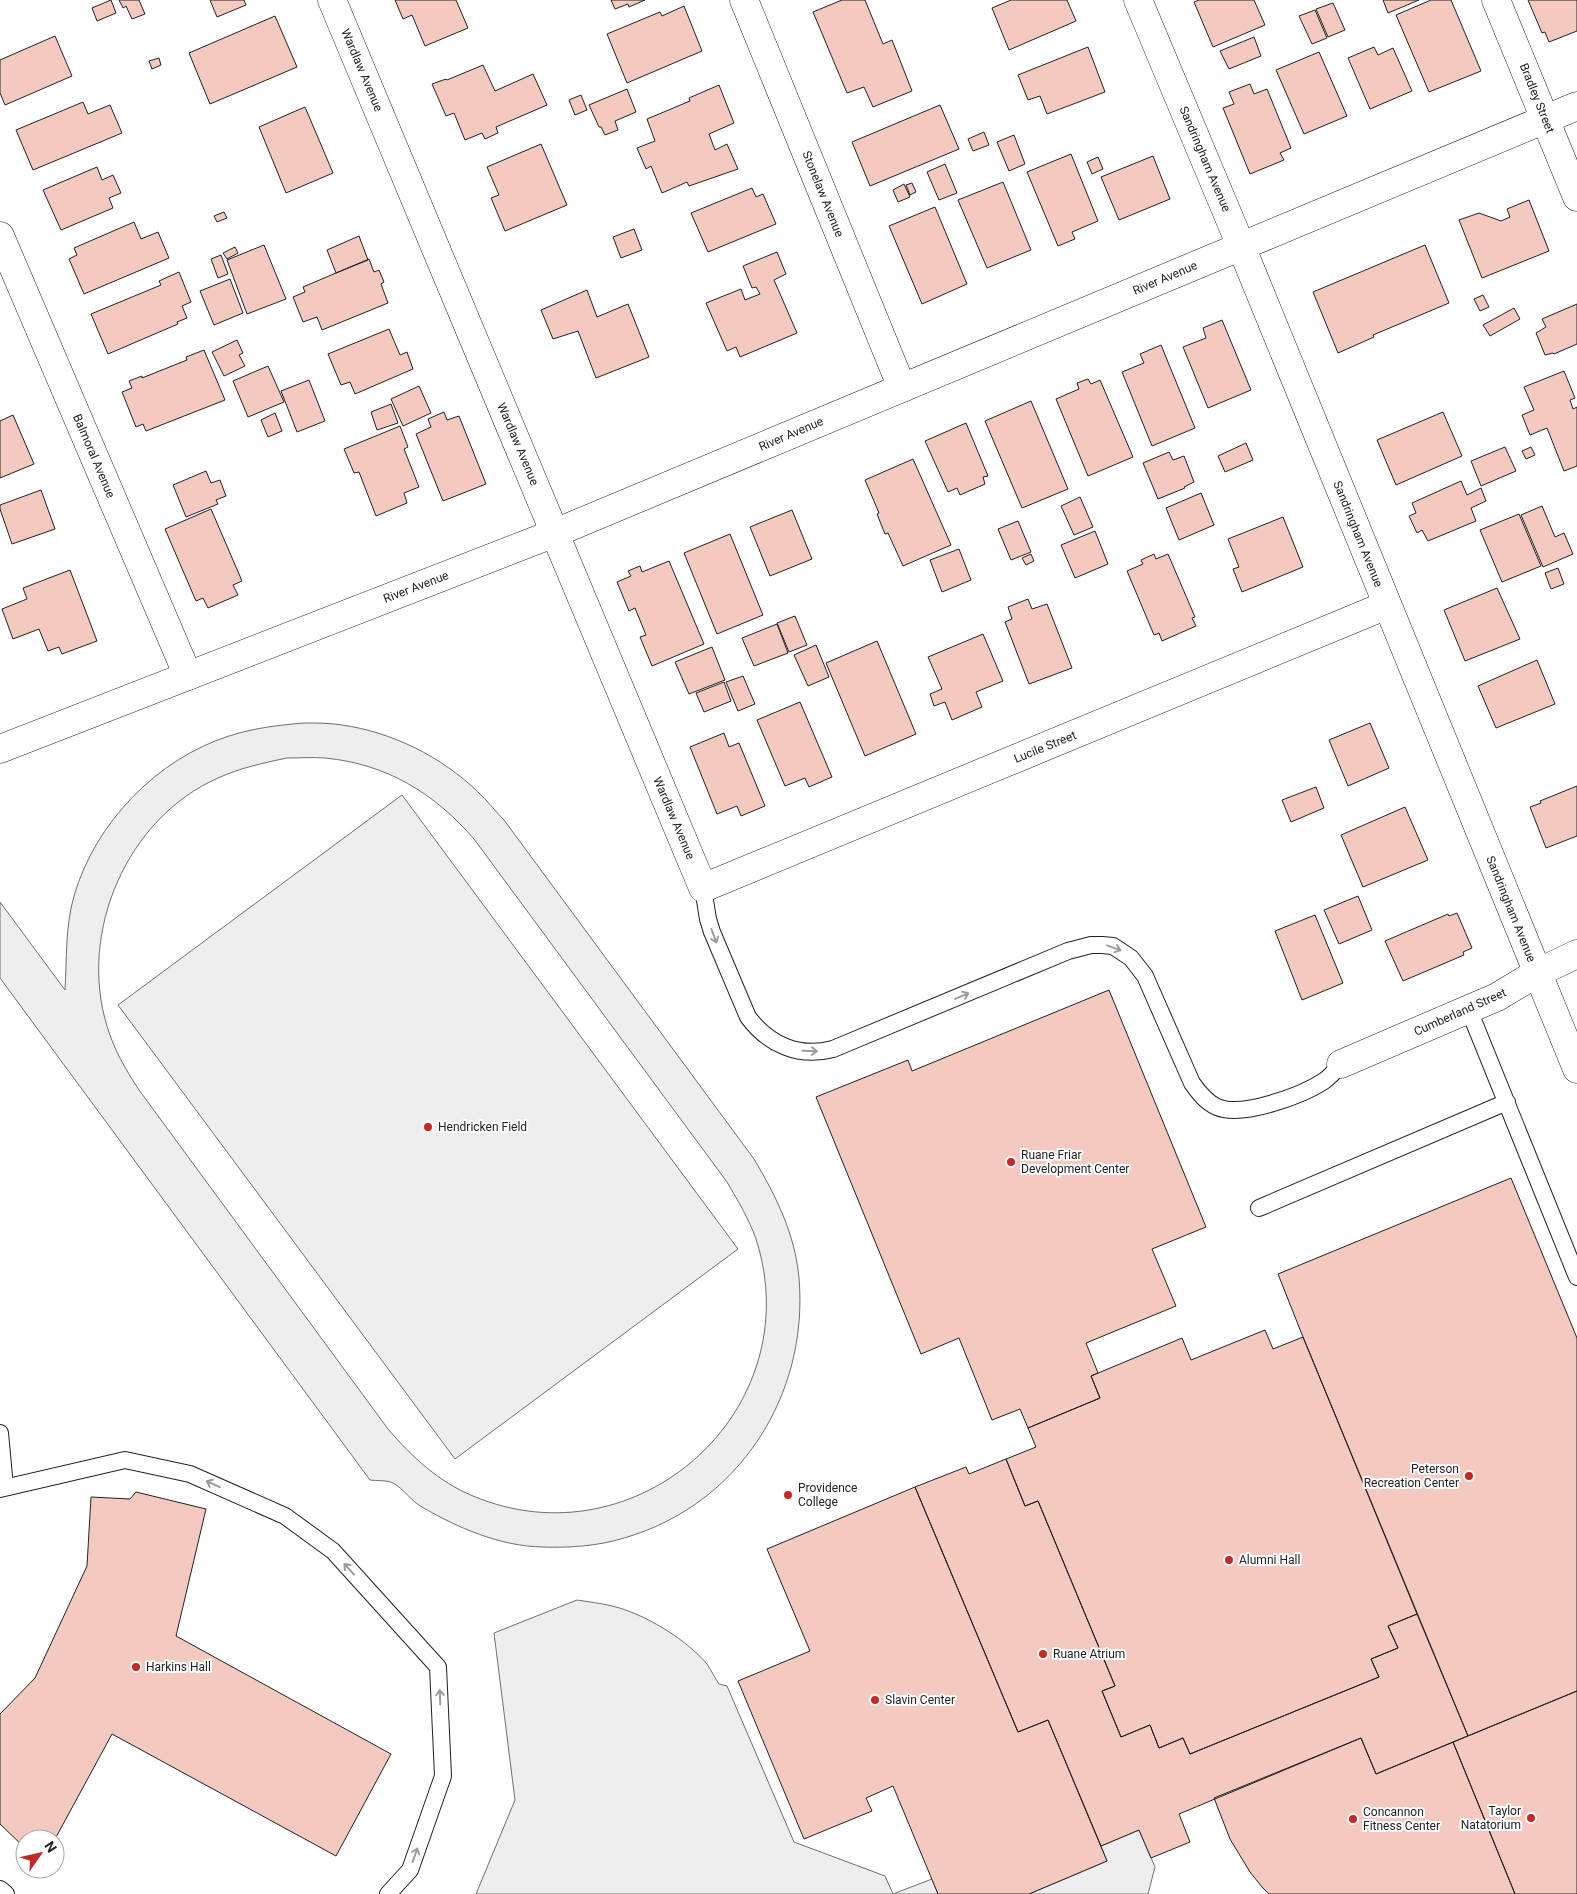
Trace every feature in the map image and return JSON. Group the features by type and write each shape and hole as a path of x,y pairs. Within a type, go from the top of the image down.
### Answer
{"street":[{"name":"Wardlaw Avenue","path":"332,0 703,888"},
{"name":"Stonelaw Avenue","path":"744,0 902,388"},
{"name":"Sandringham Avenue","path":"1138,0 1241,246 1577,1069"},
{"name":"Bradley Street","path":"1496,0 1577,197"},
{"name":"River Avenue","path":"0,749 555,532 1577,106"},
{"name":"Balmoral Avenue","path":"0,236 188,676"},
{"name":"Lucile Street","path":"703,888 1387,605"},
{"name":"Cumberland Street","path":"1341,1064 1497,997 1537,973 1577,954"}],"lane":[{"path":"703,888 712,932 748,1017 770,1040 788,1048 814,1052 833,1049 1068,951 1091,945 1102,945 1113,946 1122,951 1139,966 1192,1084 1199,1094 1218,1108 1243,1110 1274,1103 1318,1085 1334,1073 1341,1064"},
{"path":"1469,1010 1577,1277"},
{"path":"1259,1208 1507,1102"},
{"path":"0,1433 3,1488 125,1460 190,1474 285,1516 333,1551 438,1667 443,1776 410,1870 388,1894"},
{"path":"0,1889 6,1894"}],"shaded area":[{"path":"304,723 333,724 361,728 398,740 449,768 481,795 504,820 754,1159 777,1201 789,1231 799,1278 799,1321 792,1363 778,1403 758,1440 733,1472 701,1500 665,1522 624,1538 604,1543 563,1547 526,1546 480,1535 465,1529 422,1507 393,1483 370,1480 0,978 0,902 65,990 68,931 74,896 84,869 97,843 113,819 132,797 177,760 203,746 248,731","holes":["287,758 320,758 348,761 389,774 426,795 459,823 474,839 727,1182 747,1217 756,1239 766,1302 758,1361 734,1414 697,1458 649,1490 594,1509 535,1512 473,1496 449,1484 427,1468 388,1429 139,1090 117,1052 107,1026 100,990 99,953 105,917 117,882 135,849 158,820 186,796 235,771"]},
{"name":"Hendricken Field","path":"402,795 738,1249 455,1459 118,1005"},
{"path":"577,1600 612,1606 637,1614 663,1628 688,1645 707,1664 719,1684 727,1686 794,1842 885,1876 893,1894 476,1894 515,1800 494,1633"},
{"path":"1139,1830 1155,1867 1148,1894 1029,1894 1107,1861 1101,1846"},
{"path":"932,1879 938,1894 893,1894"}],"building":[{"path":"111,0 116,13 97,21 92,8"},
{"path":"119,0 139,0 145,14 132,19 126,6 123,8"},
{"path":"210,0 244,0 246,5 217,17"},
{"path":"395,0 456,0 468,28 425,46 412,15 403,19"},
{"path":"611,0 645,0 629,7 628,4 615,9"},
{"path":"842,0 865,0 883,44 892,40 912,91 873,107 864,87 847,93 813,12"},
{"path":"1011,0 1067,0 1076,21 1009,50 992,8"},
{"path":"1199,0 1254,0 1265,25 1213,47 1194,2"},
{"path":"1383,0 1419,0 1388,13"},
{"path":"1431,0 1451,0 1481,71 1429,92 1396,15"},
{"path":"1528,0 1577,0 1577,31 1549,42 1545,32 1542,33"},
{"path":"1333,3 1345,30 1328,37 1316,9"},
{"path":"684,6 702,51 627,83 607,34 660,12 662,16"},
{"path":"1315,10 1327,38 1312,44 1299,16"},
{"path":"275,16 297,67 210,104 189,53"},
{"path":"55,36 72,76 5,105 0,93 0,60"},
{"path":"1254,37 1261,56 1229,69 1220,51"},
{"path":"1088,47 1105,92 1047,114 1040,96 1028,100 1018,75"},
{"path":"1374,47 1378,55 1393,48 1412,91 1370,109 1348,58"},
{"path":"1319,52 1347,116 1304,134 1276,70"},
{"path":"159,58 161,65 152,69 149,61"},
{"path":"483,65 495,91 533,74 547,105 496,127 498,133 485,139 482,133 465,140 454,113 446,116 432,84"},
{"path":"1250,84 1254,94 1267,89 1291,148 1280,153 1284,160 1250,174 1223,108 1234,104 1229,92"},
{"path":"719,85 734,123 709,134 715,150 727,144 738,169 689,186 687,182 662,193 651,166 646,169 637,148 655,141 647,119 690,101 689,98"},
{"path":"627,89 636,112 615,121 618,130 605,135 601,127 599,127 589,105"},
{"path":"581,95 587,110 575,115 569,100"},
{"path":"83,102 88,114 110,105 122,133 33,170 16,130"},
{"path":"940,105 959,149 870,186 852,142"},
{"path":"305,107 333,173 286,193 259,127"},
{"path":"984,132 989,145 973,151 968,139"},
{"path":"1014,135 1025,164 1009,171 997,142"},
{"path":"541,144 567,205 505,231 491,198 499,195 487,167"},
{"path":"1071,154 1098,221 1072,232 1075,239 1058,246 1027,172"},
{"path":"1153,156 1170,199 1119,220 1101,177"},
{"path":"1098,157 1103,169 1092,174 1087,162"},
{"path":"945,164 957,193 939,200 927,172"},
{"path":"97,167 102,180 113,175 121,193 109,198 113,208 61,230 43,190"},
{"path":"1003,182 1031,250 987,268 958,200"},
{"path":"912,183 916,192 910,195 906,185"},
{"path":"904,184 910,197 898,202 893,190"},
{"path":"752,188 756,197 763,194 776,224 708,252 691,213"},
{"path":"1529,200 1549,251 1482,278 1459,220 1479,213 1501,221 1510,217 1507,209"},
{"path":"935,207 967,284 922,304 889,226"},
{"path":"224,212 227,218 217,222 214,216"},
{"path":"134,222 141,239 158,232 169,258 84,294 69,259 77,255 74,248"},
{"path":"634,229 642,250 621,258 613,237"},
{"path":"359,236 368,260 336,273 327,250"},
{"path":"264,245 286,299 247,314 227,260"},
{"path":"1425,245 1449,303 1373,335 1374,337 1338,353 1313,292"},
{"path":"235,247 238,253 227,259 223,253"},
{"path":"777,252 786,274 774,280 797,333 740,357 736,347 727,351 706,303 741,289 745,300 760,294 756,287 752,288 743,266"},
{"path":"221,255 228,274 218,278 211,259"},
{"path":"369,259 374,272 379,270 384,282 381,284 388,303 322,330 317,317 303,322 293,297 305,292 303,287"},
{"path":"179,272 191,302 182,306 187,318 177,322 178,324 108,354 91,314 161,285 159,281"},
{"path":"230,279 243,313 214,325 200,291"},
{"path":"587,290 597,317 628,304 649,357 596,378 578,331 553,339 541,310"},
{"path":"1483,295 1489,307 1480,311 1474,299"},
{"path":"1577,304 1577,344 1554,354 1545,355 1536,333 1546,327 1542,319"},
{"path":"1514,308 1520,319 1490,336 1483,325"},
{"path":"1222,320 1251,390 1208,408 1183,347 1206,338 1203,328"},
{"path":"389,329 400,355 407,352 413,369 355,394 350,382 341,385 328,354"},
{"path":"237,340 243,353 239,355 245,366 224,376 212,352"},
{"path":"1161,345 1195,428 1152,446 1122,372 1144,363 1140,354"},
{"path":"204,350 225,400 146,431 143,424 136,427 122,392 132,388 129,381 142,376 142,378 187,360 186,357"},
{"path":"268,366 284,402 248,417 233,381"},
{"path":"1564,371 1575,398 1570,400 1573,409 1577,407 1577,466 1564,471 1547,428 1530,435 1522,415 1534,410 1524,387"},
{"path":"1088,379 1091,384 1100,380 1133,457 1088,476 1056,399 1079,389 1077,383"},
{"path":"309,380 325,421 297,432 281,391"},
{"path":"419,386 431,413 403,426 391,399"},
{"path":"1031,401 1068,489 1022,508 985,421"},
{"path":"391,404 398,423 377,430 371,412"},
{"path":"444,412 447,420 459,416 486,484 443,501 416,434 431,427 428,419"},
{"path":"1443,412 1462,456 1396,485 1377,440"},
{"path":"275,413 282,431 268,437 261,420"},
{"path":"13,415 34,464 0,478 0,421"},
{"path":"966,423 988,476 983,477 985,484 960,495 957,488 948,492 925,441"},
{"path":"400,426 408,447 404,449 419,487 404,493 407,503 376,516 359,472 354,473 344,449"},
{"path":"1246,443 1253,460 1225,472 1218,456"},
{"path":"1505,447 1516,471 1481,486 1471,461"},
{"path":"1531,447 1535,455 1526,459 1522,451"},
{"path":"1169,452 1173,460 1184,456 1194,482 1185,488 1158,499 1143,463"},
{"path":"913,459 951,545 903,566 888,533 885,534 877,514 879,513 865,480"},
{"path":"206,471 211,483 220,480 226,496 216,500 218,504 186,517 173,485"},
{"path":"1461,481 1467,495 1481,488 1486,501 1471,508 1476,521 1428,541 1422,530 1417,533 1409,516 1416,513 1412,503"},
{"path":"41,490 55,529 12,544 0,505"},
{"path":"1201,493 1214,525 1179,540 1166,508"},
{"path":"1080,497 1093,527 1074,535 1061,506"},
{"path":"1542,506 1555,537 1564,533 1573,554 1543,567 1521,515"},
{"path":"211,509 242,581 233,585 238,595 208,608 203,598 196,601 165,529"},
{"path":"792,510 812,559 770,576 750,527"},
{"path":"1519,514 1541,566 1502,582 1480,530"},
{"path":"1283,517 1303,567 1242,592 1233,569 1239,567 1228,539"},
{"path":"1018,521 1031,552 1011,560 998,529"},
{"path":"1095,531 1108,564 1075,578 1061,545"},
{"path":"730,534 763,615 717,634 684,553"},
{"path":"959,549 971,580 942,592 930,560"},
{"path":"1031,554 1034,561 1026,565 1022,558"},
{"path":"1154,554 1156,559 1168,554 1195,617 1192,618 1196,626 1162,641 1159,633 1154,635 1127,571 1143,564 1141,560"},
{"path":"669,561 704,644 652,666 640,637 646,635 635,608 629,611 617,582 631,576 628,571 640,566 642,572"},
{"path":"1558,568 1564,584 1551,589 1545,573"},
{"path":"70,570 97,641 62,654 59,647 48,651 39,629 13,639 2,609 27,599 23,588"},
{"path":"1497,588 1520,639 1465,661 1444,610"},
{"path":"1028,599 1032,609 1047,604 1072,668 1029,684 1005,622 1012,619 1008,607"},
{"path":"795,616 807,645 789,652 777,623"},
{"path":"777,624 788,653 754,666 742,638"},
{"path":"983,634 1003,681 976,692 982,707 952,720 945,702 934,706 930,694 942,689 928,657"},
{"path":"877,641 916,734 865,756 826,663"},
{"path":"816,645 829,677 808,686 794,655"},
{"path":"712,647 725,680 689,694 675,662"},
{"path":"1537,660 1555,704 1496,728 1478,686"},
{"path":"743,676 755,704 738,711 726,682"},
{"path":"724,682 731,701 704,712 696,693"},
{"path":"800,702 832,777 809,787 805,778 785,786 757,720"},
{"path":"1370,723 1389,768 1348,786 1329,740"},
{"path":"724,733 729,747 739,743 765,806 741,816 737,806 717,814 690,747"},
{"path":"1577,786 1577,836 1546,848 1530,807"},
{"path":"1316,787 1324,808 1291,822 1282,800"},
{"path":"1405,807 1428,860 1363,887 1341,835"},
{"path":"1358,896 1372,930 1339,944 1324,910"},
{"path":"1457,913 1472,948 1463,952 1464,955 1403,981 1385,941 1448,914 1449,916"},
{"path":"1315,915 1343,983 1302,1000 1275,931"},
{"name":"Ruane Friar Development Center","path":"1109,990 1206,1227 1152,1249 1176,1306 1086,1343 1098,1373 1091,1376 1100,1398 1028,1428 1020,1409 992,1420 959,1338 921,1354 816,1097 908,1060 912,1071"},
{"name":"Peterson Recreation Center","path":"1511,1178 1577,1338 1577,1691 1468,1736 1278,1274"},
{"name":"Alumni Hall","path":"1265,1330 1273,1349 1303,1337 1417,1614 1388,1626 1398,1648 1371,1659 1379,1677 1190,1754 1183,1738 1159,1748 1150,1725 1121,1737 1102,1691 1115,1686 1038,1501 1025,1506 1006,1459 1036,1447 1028,1428 1100,1398 1091,1376 1182,1338 1191,1360"},
{"name":"Ruane Atrium","path":"1006,1459 1025,1506 1038,1501 1115,1686 1102,1691 1121,1737 1150,1725 1159,1748 1183,1738 1190,1754 1379,1677 1371,1659 1398,1648 1388,1626 1417,1614 1468,1736 1376,1774 1361,1738 1179,1814 1190,1842 1151,1858 1139,1830 1101,1846 1048,1720 1018,1732 915,1487 966,1467 969,1474"},
{"name":"Slavin Center","path":"915,1487 1018,1732 1048,1720 1107,1861 1029,1894 938,1894 893,1786 866,1798 872,1811 804,1839 738,1681 810,1651 767,1549"},
{"name":"Harkins Hall","path":"136,1492 206,1509 176,1636 391,1754 336,1856 112,1734 60,1829 15,1829 15,1838 0,1824 0,1714 35,1678 87,1566 91,1497 130,1499"},
{"name":"Taylor Natatorium","path":"1577,1691 1577,1894 1515,1894 1453,1742"},
{"name":"Concannon Fitness Center","path":"1361,1738 1376,1774 1453,1742 1515,1894 1269,1894 1262,1887 1250,1872 1230,1839 1214,1798"}],"place":[{"name":"Hendricken Field","path":"428,1127"},
{"name":"Ruane Friar Development Center","path":"1011,1162"},
{"name":"Peterson Recreation Center","path":"1469,1476"},
{"name":"Providence College","path":"788,1495"},
{"name":"Alumni Hall","path":"1229,1560"},
{"name":"Ruane Atrium","path":"1043,1654"},
{"name":"Harkins Hall","path":"136,1667"},
{"name":"Slavin Center","path":"875,1700"},
{"name":"Taylor Natatorium","path":"1531,1818"},
{"name":"Concannon Fitness Center","path":"1353,1819"}]}
